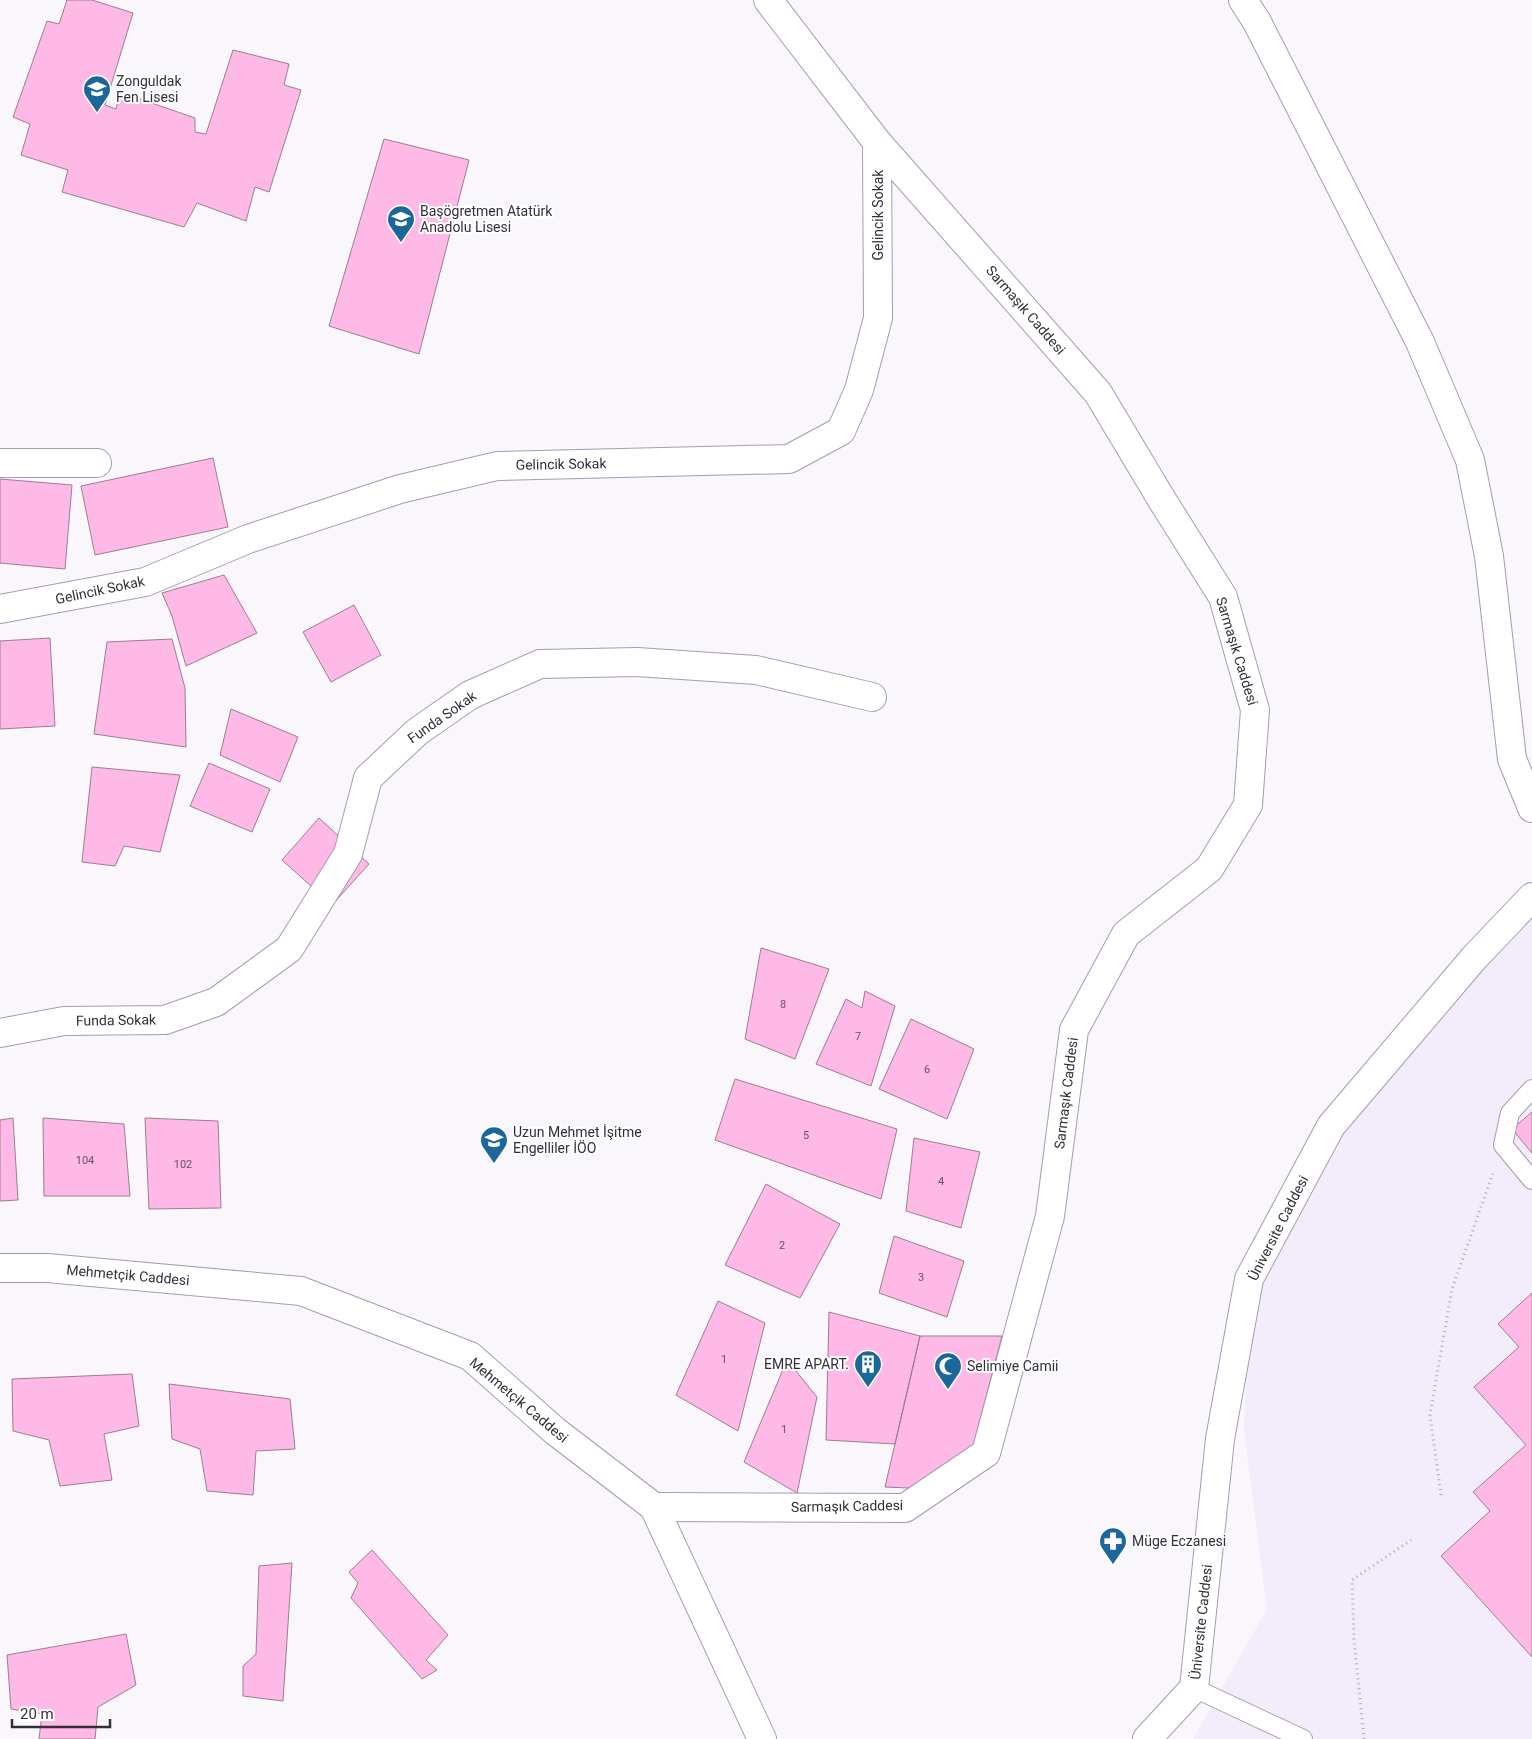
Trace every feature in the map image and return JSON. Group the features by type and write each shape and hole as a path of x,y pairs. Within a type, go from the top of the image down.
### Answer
{"street":[{"name":"Sarmaşık Caddesi","path":"654,1507 905,1508 986,1453 1050,1216 1074,1030 1126,934 1209,869 1248,805 1255,710 1223,597 1098,393 877,142 768,0"},
{"path":"1255,7 1420,342 1470,460 1489,556 1512,758 1532,808"},
{"name":"Gelincik Sokak","path":"0,609 145,582 248,539 400,489 497,466 789,459 841,431 860,390 878,318 877,142"},
{"path":"0,463 97,463"},
{"name":"Funda Sokak","path":"0,1032 64,1021 164,1020 216,1002 289,949 348,854 368,778 417,732 470,695 540,664 637,662 756,670 872,697"},
{"name":"Üniversite Caddesi","path":"1147,1739 1194,1688 1220,1439 1249,1279 1331,1126 1474,958 1532,897"},
{"name":"Mehmetçik Caddesi","path":"0,1268 47,1268 301,1291 470,1356 555,1431 654,1507 762,1739"}],"lane":[{"path":"1532,1089 1510,1112 1503,1145 1532,1180"},
{"path":"1194,1688 1303,1739"}],"path":[{"path":"1441,1495 1430,1415 1450,1299 1503,1145"},
{"path":"1364,1739 1354,1639 1352,1580 1411,1540"}],"shaded area":[{"path":"1532,914 1532,1739 1193,1739 1267,1609 1244,1431 1250,1267 1331,1120"}],"building":[{"name":"Zonguldak Fen Lisesi","path":"67,0 92,0 133,13 105,105 116,109 120,92 195,118 195,132 206,134 233,50 289,64 284,85 301,90 269,192 255,187 246,221 197,203 184,227 62,192 68,170 21,155 30,124 13,117 47,21 59,24"},
{"name":"Başögretmen Atatürk Anadolu Lisesi","path":"384,139 469,160 419,354 329,326"},
{"path":"213,458 228,527 95,555 81,486"},
{"path":"0,479 72,485 65,569 0,563"},
{"path":"224,575 257,633 186,666 172,616 162,593"},
{"path":"354,605 381,655 331,682 303,632"},
{"path":"50,638 55,726 0,729 0,641"},
{"path":"172,639 185,688 186,747 94,734 107,642"},
{"path":"231,709 298,737 280,782 220,755"},
{"path":"209,763 270,789 252,832 190,806"},
{"path":"92,767 180,775 160,852 124,846 115,866 82,862"},
{"path":"319,818 369,864 332,905 282,860"},
{"path":"761,948 829,969 795,1059 745,1039"},
{"path":"865,991 895,1006 871,1086 816,1064 846,999 862,1008"},
{"path":"911,1019 974,1049 947,1119 879,1089"},
{"path":"735,1079 897,1129 881,1199 715,1140"},
{"path":"1532,1112 1532,1153 1512,1129"},
{"path":"13,1118 18,1200 0,1201 0,1120"},
{"path":"43,1118 124,1124 130,1196 44,1196"},
{"path":"145,1118 218,1121 221,1208 149,1209"},
{"path":"914,1138 980,1152 961,1228 906,1211"},
{"path":"766,1184 840,1224 800,1298 725,1265"},
{"path":"894,1236 964,1261 947,1317 879,1293"},
{"path":"1532,1293 1532,1657 1441,1556 1490,1511 1473,1492 1526,1445 1474,1387 1519,1347 1498,1324"},
{"path":"718,1301 765,1323 738,1431 676,1395"},
{"name":"EMRE APART.","path":"829,1312 920,1336 895,1444 826,1440"},
{"name":"Selimiye Camii","path":"920,1336 1002,1336 973,1446 909,1488 885,1487"},
{"path":"787,1360 817,1397 797,1493 744,1462"},
{"path":"132,1374 139,1426 104,1434 112,1480 60,1486 49,1440 13,1431 12,1379"},
{"path":"169,1384 290,1399 295,1449 256,1451 253,1495 207,1491 200,1449 172,1439"},
{"path":"372,1550 448,1635 426,1660 437,1670 422,1679 351,1598 358,1583 349,1572"},
{"path":"292,1563 283,1701 243,1696 243,1666 256,1654 259,1566"},
{"path":"126,1634 136,1685 98,1707 95,1739 39,1739 42,1714 11,1709 7,1655"}],"place":[{"name":"Zonguldak Fen Lisesi","path":"97,113"},
{"name":"Başögretmen Atatürk Anadolu Lisesi","path":"401,243"},
{"name":"Uzun Mehmet İşitme Engelliler İÖO","path":"494,1164"},
{"name":"EMRE APART.","path":"868,1388"},
{"name":"Selimiye Camii","path":"948,1390"},
{"name":"Müge Eczanesi","path":"1113,1565"}]}
